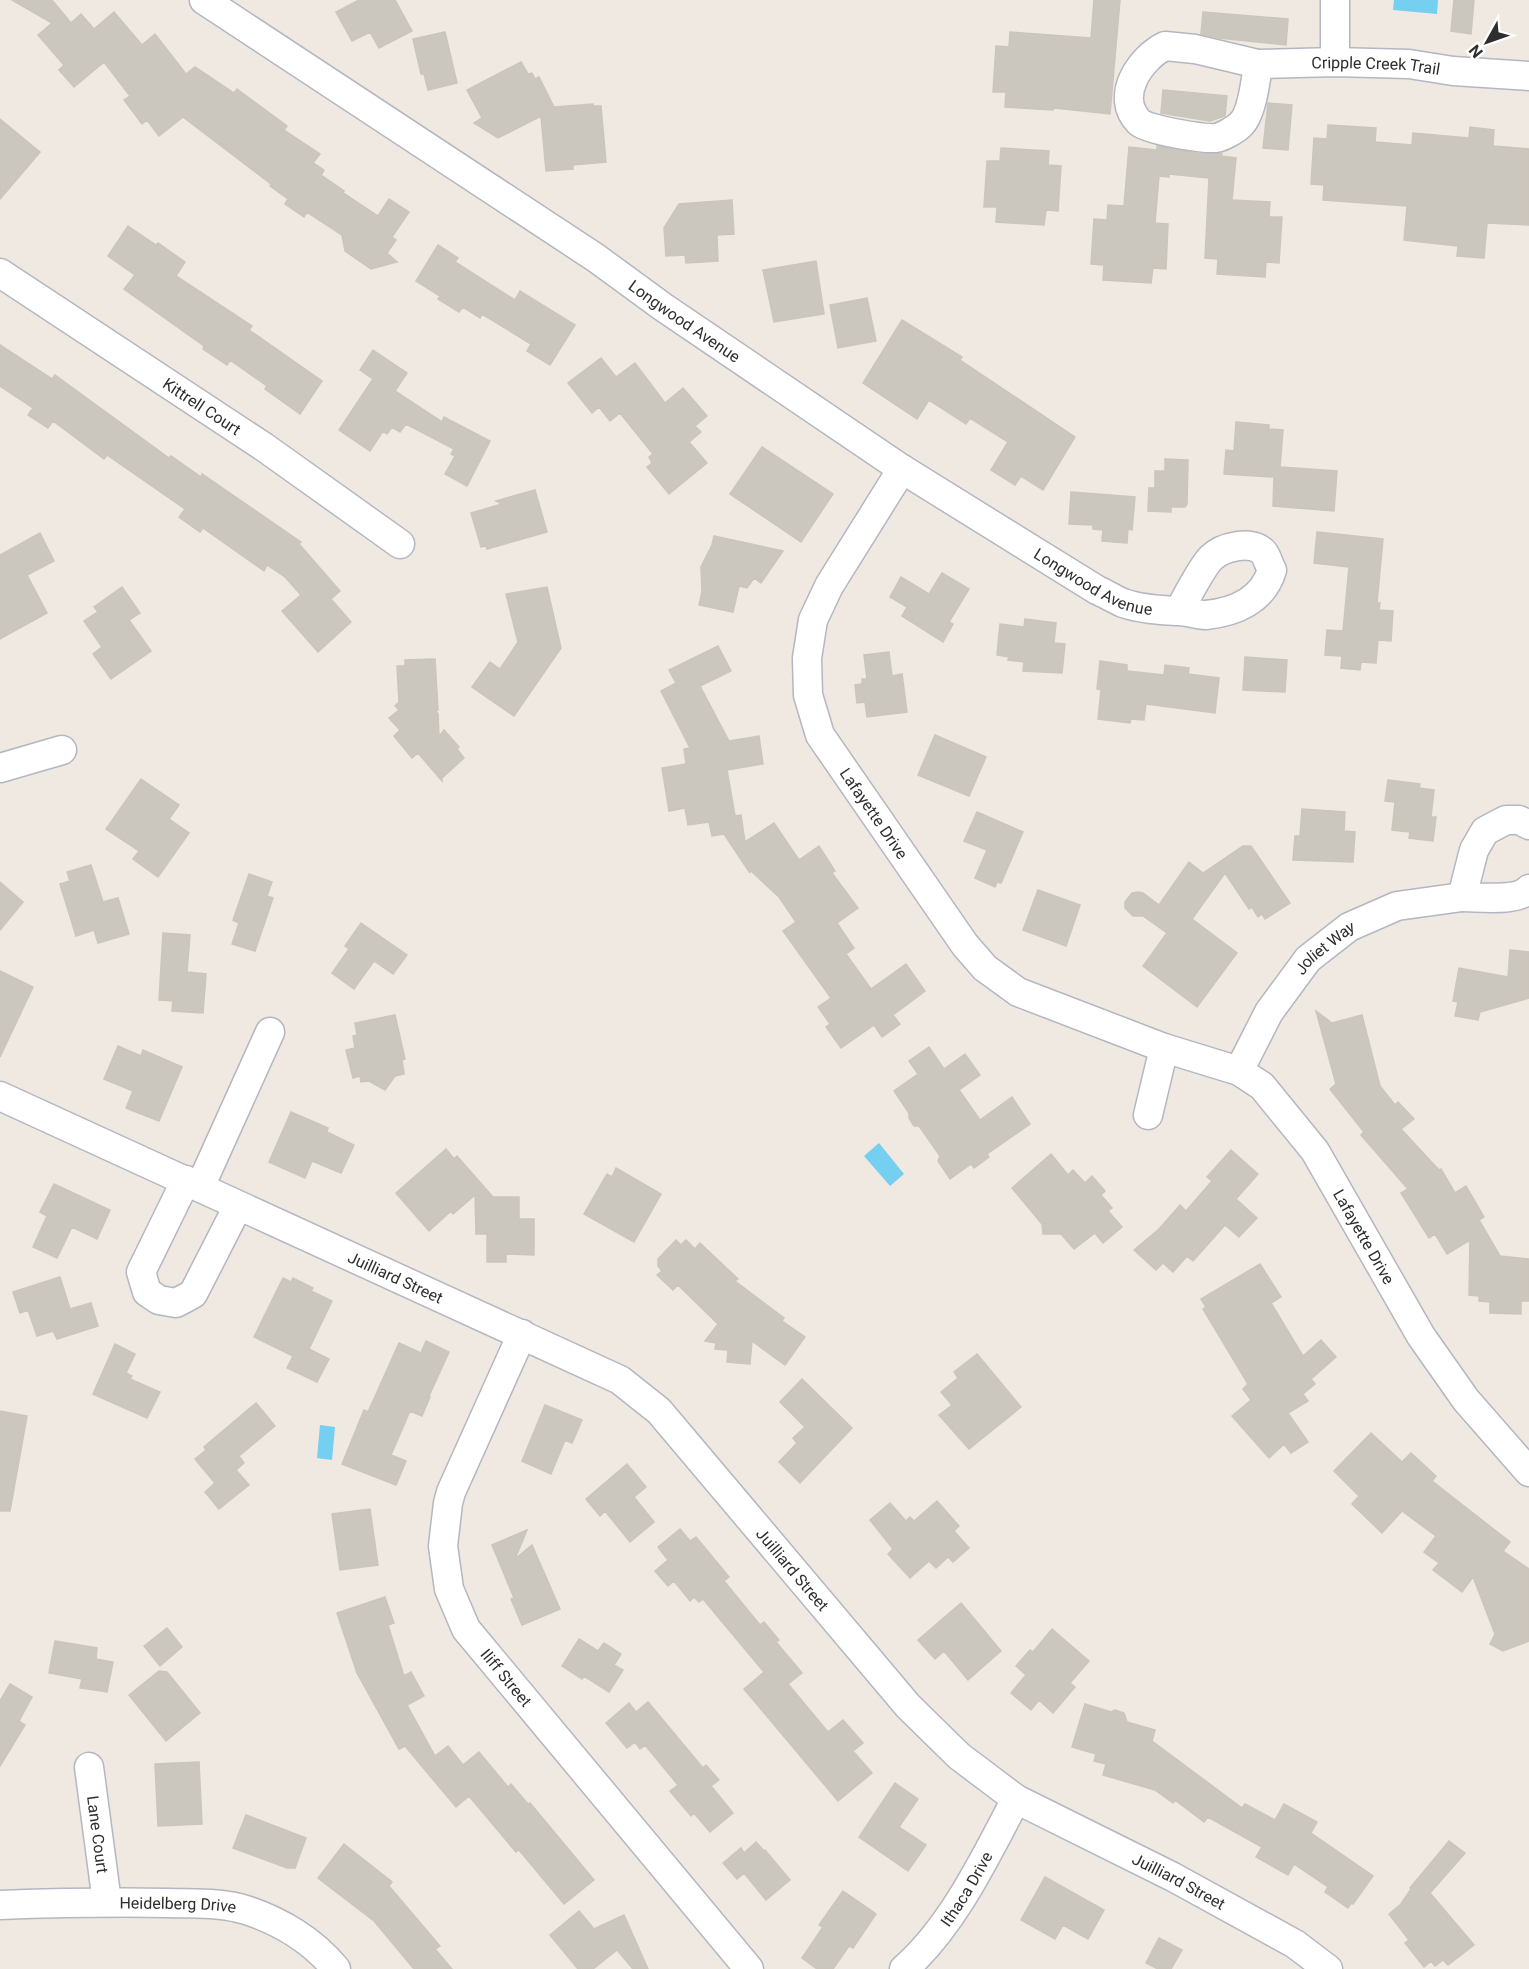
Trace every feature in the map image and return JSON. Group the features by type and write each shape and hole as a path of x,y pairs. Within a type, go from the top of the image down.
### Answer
{"street":[{"name":"Longwood Avenue","path":"204,0 596,258 663,307 902,469 1097,590 1123,603 1161,611 1179,610"},
{"path":"1335,0 1335,62"},
{"name":"Cripple Creek Trail","path":"1258,64 1254,95 1241,125 1217,138 1184,135 1141,124 1134,115 1129,97 1132,79 1153,52 1165,46 1258,64 1335,62 1409,64 1453,71 1529,76"},
{"name":"Kittrell Court","path":"0,273 264,447 400,544"},
{"name":"Lafayette Drive","path":"902,469 829,586 813,620 807,658 808,696 820,735 965,945 985,968 1018,992 1164,1048 1239,1071 1262,1086 1315,1151 1422,1336 1466,1400 1529,1472"},
{"path":"0,768 62,750"},
{"path":"1462,897 1474,850 1485,831 1506,820 1519,820 1529,825"},
{"name":"Joliet Way","path":"1239,1071 1269,1012 1308,959 1349,927 1397,906 1462,897 1506,898 1524,895 1529,890"},
{"path":"238,1206 193,1294 176,1303 159,1300 147,1292 141,1272 193,1184 270,1032"},
{"path":"1148,1115 1164,1048"},
{"name":"Juilliard Street","path":"0,1096 620,1380 659,1411 908,1706 959,1756 1016,1799 1171,1876 1295,1944 1328,1969"},
{"name":"Iliff Street","path":"522,1334 450,1495 443,1546 449,1589 466,1629 749,1969"},
{"name":"Lane Court","path":"89,1767 107,1902"},
{"name":"Ithaca Drive","path":"904,1969 914,1960 960,1902 1016,1799"},
{"name":"Heidelberg Drive","path":"0,1905 107,1902 220,1904 245,1910 281,1924 323,1954 336,1969"}],"water":[{"path":"1394,0 1438,0 1437,14 1393,10"},
{"path":"879,1143 904,1174 890,1186 864,1156"},
{"path":"320,1425 335,1427 332,1460 317,1458"}],"building":[{"path":"12,0 52,0 71,23 81,14 94,29 114,12 142,45 155,34 186,74 195,67 234,93 237,89 287,126 284,130 320,154 313,163 324,170 321,175 344,191 342,192 378,216 389,199 409,212 392,237 396,240 387,253 397,262 371,269 345,251 342,235 307,212 304,217 285,204 288,199 270,186 271,184 183,117 159,136 147,120 142,124 124,100 130,96 104,62 74,87 59,70 64,65 38,35 52,23"},
{"path":"359,0 395,0 412,31 379,48 370,32 352,41 336,12"},
{"path":"1094,0 1120,0 1110,114 1054,108 1053,110 1005,107 1006,92 993,92 996,46 1009,47 1010,32 1091,38"},
{"path":"1454,0 1474,0 1471,34 1451,31"},
{"path":"1203,12 1288,19 1286,45 1201,34"},
{"path":"445,32 457,83 428,90 424,74 421,74 413,39"},
{"path":"521,62 528,74 532,73 535,79 539,77 554,107 593,104 593,106 601,106 606,162 573,165 573,169 546,171 541,116 498,138 474,123 482,118 467,90"},
{"path":"1163,90 1227,96 1225,116 1210,121 1161,113"},
{"path":"1268,103 1292,105 1288,150 1263,148"},
{"path":"0,119 40,152 0,199"},
{"path":"1328,125 1376,128 1375,142 1412,145 1413,133 1469,138 1470,127 1494,130 1493,146 1529,149 1529,225 1487,223 1484,258 1457,256 1458,246 1404,240 1407,206 1323,200 1324,185 1311,184 1314,138 1327,139"},
{"path":"1157,146 1197,153 1222,154 1221,156 1236,158 1232,200 1270,202 1269,217 1282,217 1279,263 1266,262 1265,277 1217,274 1218,259 1205,258 1209,178 1169,174 1169,177 1159,176 1155,223 1168,224 1166,269 1153,268 1151,283 1103,280 1104,265 1091,264 1094,219 1107,220 1108,205 1124,206 1129,147 1157,150"},
{"path":"1001,148 1049,151 1048,165 1061,166 1058,211 1046,210 1044,225 996,222 997,207 984,207 987,161 1000,161"},
{"path":"732,200 734,234 717,235 718,261 686,263 685,255 666,256 664,228 679,204"},
{"path":"128,226 185,262 176,276 252,326 249,330 322,381 300,414 265,389 267,386 230,360 227,365 203,349 204,346 124,289 135,275 108,256"},
{"path":"438,245 458,258 455,262 515,300 520,291 575,325 550,365 527,351 531,344 482,314 480,318 463,307 459,312 438,299 440,296 416,281"},
{"path":"816,261 824,314 774,322 763,270"},
{"path":"867,298 876,341 838,348 830,305"},
{"path":"902,320 962,357 960,360 1075,437 1043,490 1021,476 1015,485 991,470 1008,442 970,418 966,424 929,400 917,419 863,383"},
{"path":"0,345 52,379 55,375 169,458 171,456 201,477 202,474 301,542 299,544 340,591 331,599 351,622 318,652 282,611 301,595 285,577 267,565 264,571 203,528 200,532 179,517 185,509 107,455 104,459 53,421 48,428 28,415 33,408 0,386"},
{"path":"373,350 407,373 395,391 442,422 444,417 490,441 467,486 445,474 455,456 451,454 454,449 406,424 400,432 392,427 387,434 383,431 370,451 339,430 373,379 360,370"},
{"path":"601,358 616,377 635,363 665,403 683,388 707,416 695,426 701,432 689,442 707,463 669,494 647,467 652,463 649,457 653,454 620,413 610,421 599,407 592,413 568,383"},
{"path":"1236,422 1269,425 1269,429 1283,430 1280,467 1337,471 1334,511 1273,506 1274,477 1224,474 1226,450 1234,451"},
{"path":"762,447 833,494 801,542 730,494"},
{"path":"1165,459 1188,460 1187,504 1185,507 1171,507 1171,512 1148,511 1149,488 1155,488 1155,471 1165,471"},
{"path":"535,490 547,532 487,549 486,546 481,547 471,513 502,504 496,501"},
{"path":"1071,492 1135,497 1132,530 1128,529 1127,543 1102,541 1103,530 1093,529 1093,525 1069,524"},
{"path":"1317,532 1383,539 1377,603 1380,603 1379,610 1393,611 1391,641 1378,640 1376,663 1361,662 1360,670 1341,668 1342,656 1325,655 1327,630 1343,631 1349,567 1314,563"},
{"path":"40,533 54,561 27,575 47,613 0,639 0,555"},
{"path":"714,536 783,551 761,583 754,578 747,588 739,586 733,612 699,605 702,592 701,567"},
{"path":"942,573 969,589 949,622 953,624 943,642 902,616 907,607 890,597 901,577 929,594"},
{"path":"122,587 140,613 129,620 151,651 111,679 93,654 102,647 84,621 98,612 94,607"},
{"path":"547,587 561,648 514,716 472,687 490,662 500,669 518,642 506,594"},
{"path":"1025,619 1056,623 1054,643 1065,644 1062,673 1023,671 1024,662 1008,660 1009,657 997,655 1000,624 1024,627"},
{"path":"718,646 731,671 700,686 729,741 759,736 763,764 727,770 735,816 741,815 745,842 774,823 799,860 819,846 835,871 832,873 858,908 837,923 854,948 846,954 871,989 906,964 925,991 893,1015 900,1024 882,1037 874,1025 841,1048 826,1027 830,1024 818,1007 831,998 783,931 796,922 779,897 749,869 750,873 724,834 712,836 709,822 688,825 685,808 669,811 662,768 686,764 684,749 690,748 661,691 676,683 669,670"},
{"path":"889,652 892,676 902,674 907,712 867,717 865,702 857,703 855,685 862,684 862,679 867,679 864,655"},
{"path":"1245,657 1287,660 1285,692 1243,690"},
{"path":"435,659 439,737 444,730 459,747 457,749 464,758 442,778 442,781 418,753 412,758 394,736 400,730 389,718 399,710 395,706 399,702 397,666 405,666 405,660"},
{"path":"1100,661 1127,665 1127,671 1164,675 1165,665 1189,668 1188,674 1219,678 1215,713 1146,704 1144,720 1131,719 1130,723 1098,719 1101,690 1097,689"},
{"path":"935,735 986,757 969,796 918,775"},
{"path":"141,779 179,805 169,819 189,833 158,877 133,859 139,851 106,829"},
{"path":"1388,780 1420,784 1419,788 1434,790 1431,817 1436,817 1433,841 1409,838 1410,832 1392,830 1395,802 1385,801"},
{"path":"1302,809 1345,812 1344,831 1355,832 1353,862 1293,860 1295,836 1300,836"},
{"path":"977,812 1023,832 1001,883 997,882 995,887 975,878 987,850 964,841"},
{"path":"1243,846 1251,846 1290,903 1265,919 1262,914 1258,917 1252,907 1249,909 1225,873 1192,919 1237,953 1197,1007 1143,966 1167,933 1143,916 1133,916 1125,908 1125,902 1132,893 1138,892 1159,905 1189,862 1203,873"},
{"path":"91,865 103,902 118,898 129,934 98,943 94,930 76,936 60,884 70,881 67,872"},
{"path":"249,874 272,882 267,896 273,898 255,951 232,944 239,923 233,920"},
{"path":"0,882 23,902 0,930"},
{"path":"1038,890 1080,905 1066,946 1023,930"},
{"path":"361,923 407,955 393,974 374,961 354,989 332,973 349,949 345,946"},
{"path":"163,933 190,935 187,972 206,974 203,1013 172,1011 173,1001 159,1000"},
{"path":"1510,950 1529,952 1529,998 1480,1012 1478,1020 1455,1016 1458,1002 1453,1001 1459,968 1508,977"},
{"path":"0,971 33,987 0,1057"},
{"path":"1316,1011 1332,1023 1362,1015 1380,1086 1395,1105 1398,1102 1414,1119 1401,1129 1439,1170 1441,1169 1455,1193 1466,1186 1484,1217 1479,1220 1500,1256 1529,1259 1529,1301 1521,1301 1521,1314 1490,1313 1490,1302 1479,1301 1479,1296 1469,1295 1470,1240 1447,1254 1435,1234 1429,1238 1401,1193 1408,1189 1361,1135 1364,1132 1330,1089 1336,1084"},
{"path":"395,1015 405,1059 402,1060 404,1074 395,1076 385,1090 369,1081 361,1082 360,1076 353,1078 346,1050 355,1048 353,1036 357,1035 355,1023"},
{"path":"118,1046 141,1056 143,1050 182,1067 159,1121 126,1108 133,1091 104,1079"},
{"path":"929,1047 944,1069 965,1054 980,1075 959,1090 980,1120 1012,1097 1030,1124 987,1154 989,1157 974,1168 971,1164 950,1179 938,1161 940,1156 919,1126 914,1126 909,1113 894,1091 918,1074 909,1061"},
{"path":"291,1112 328,1128 327,1132 354,1145 341,1173 312,1161 305,1178 269,1162"},
{"path":"446,1149 454,1159 457,1156 493,1197 519,1197 519,1219 534,1219 534,1255 506,1254 506,1262 487,1262 487,1234 476,1234 475,1195 453,1214 451,1211 429,1231 396,1193"},
{"path":"1231,1150 1258,1174 1236,1199 1257,1218 1239,1237 1225,1225 1193,1261 1187,1256 1173,1272 1163,1263 1156,1270 1134,1250 1159,1229 1180,1205 1186,1211 1212,1181 1207,1177"},
{"path":"1051,1154 1068,1175 1073,1170 1085,1183 1092,1176 1105,1191 1101,1195 1112,1208 1108,1211 1122,1227 1103,1243 1095,1233 1074,1249 1061,1234 1043,1234 1042,1224 1012,1188"},
{"path":"616,1168 661,1194 634,1242 584,1214 607,1174 612,1177"},
{"path":"54,1184 110,1210 97,1239 72,1227 57,1258 33,1247 47,1216 40,1212"},
{"path":"676,1240 681,1245 686,1240 695,1249 700,1243 738,1279 735,1281 784,1318 782,1321 805,1337 785,1365 752,1341 750,1364 727,1362 728,1350 715,1349 716,1343 705,1341 718,1324 678,1285 673,1290 657,1275 662,1271 658,1266 658,1259"},
{"path":"1260,1264 1281,1297 1271,1303 1303,1356 1321,1340 1336,1357 1311,1379 1315,1384 1303,1394 1308,1401 1288,1413 1308,1442 1291,1453 1284,1444 1269,1458 1232,1416 1251,1400 1243,1389 1248,1384 1203,1309 1206,1307 1201,1299"},
{"path":"60,1277 70,1309 91,1303 98,1326 57,1339 53,1331 37,1336 28,1310 20,1313 13,1292"},
{"path":"283,1278 291,1282 293,1278 313,1288 311,1291 332,1301 309,1349 329,1359 317,1382 287,1368 293,1356 254,1337"},
{"path":"426,1341 449,1352 422,1416 410,1411 391,1455 406,1461 396,1485 342,1464 364,1410 368,1412 399,1343 421,1353"},
{"path":"115,1344 135,1354 126,1373 132,1376 130,1379 160,1392 147,1418 93,1394"},
{"path":"977,1354 1021,1407 969,1449 939,1415 952,1405 941,1392 958,1378 954,1372"},
{"path":"802,1379 852,1428 800,1483 779,1462 797,1443 793,1438 805,1427 780,1402"},
{"path":"256,1403 275,1426 239,1456 244,1463 236,1470 249,1485 219,1509 205,1492 215,1483 195,1459 206,1450 204,1447"},
{"path":"545,1405 582,1420 572,1443 565,1440 551,1474 522,1461"},
{"path":"0,1411 27,1416 10,1511 0,1511"},
{"path":"1371,1433 1402,1462 1411,1453 1436,1476 1432,1481 1510,1542 1503,1551 1529,1569 1529,1641 1503,1651 1490,1644 1495,1634 1473,1577 1462,1592 1433,1570 1439,1563 1424,1552 1436,1536 1402,1511 1382,1533 1352,1504 1359,1496 1334,1471"},
{"path":"627,1464 646,1487 634,1497 654,1522 630,1542 605,1511 600,1516 586,1499"},
{"path":"937,1501 959,1526 954,1531 969,1548 953,1562 948,1557 936,1568 929,1561 910,1578 888,1554 893,1549 870,1520 890,1503 906,1521 910,1517 914,1521"},
{"path":"370,1509 378,1565 340,1570 332,1514"},
{"path":"680,1529 690,1541 696,1537 729,1577 724,1581 760,1625 764,1622 779,1640 776,1642 802,1673 788,1684 828,1732 843,1720 863,1743 853,1751 872,1773 838,1801 744,1689 764,1672 703,1599 699,1602 694,1597 690,1601 674,1581 668,1586 655,1571 668,1560 658,1547"},
{"path":"527,1530 515,1559 532,1545 560,1609 522,1625 511,1599 514,1598 492,1545"},
{"path":"385,1597 394,1623 388,1625 404,1676 411,1672 424,1696 407,1705 435,1756 448,1746 463,1765 479,1752 508,1787 511,1784 528,1804 530,1803 594,1880 564,1904 519,1850 516,1852 469,1796 456,1807 405,1746 399,1749 357,1673 337,1613"},
{"path":"961,1603 1001,1651 968,1680 944,1651 935,1659 918,1640"},
{"path":"167,1628 182,1647 160,1666 144,1646"},
{"path":"1052,1629 1089,1661 1070,1683 1075,1687 1053,1713 1039,1700 1031,1710 1011,1693 1026,1675 1016,1666 1030,1650 1033,1652"},
{"path":"579,1639 598,1651 604,1643 621,1654 614,1665 623,1670 609,1692 584,1676 582,1679 562,1666"},
{"path":"55,1641 97,1648 96,1659 113,1662 107,1692 80,1688 82,1679 49,1673"},
{"path":"159,1671 167,1672 200,1713 166,1741 129,1695"},
{"path":"10,1684 32,1697 19,1721 25,1725 0,1766 0,1701"},
{"path":"648,1702 703,1768 706,1765 719,1780 711,1786 733,1813 710,1832 694,1813 691,1816 670,1791 678,1785 645,1745 640,1749 635,1742 627,1748 606,1723 629,1703 636,1712"},
{"path":"1085,1704 1111,1712 1115,1710 1124,1713 1127,1722 1155,1730 1152,1741 1242,1808 1245,1804 1275,1820 1284,1804 1317,1822 1311,1833 1373,1876 1348,1908 1325,1892 1328,1887 1294,1864 1288,1875 1256,1857 1262,1847 1208,1817 1204,1822 1175,1800 1173,1803 1155,1790 1103,1775 1106,1764 1094,1761 1096,1754 1072,1747"},
{"path":"199,1762 202,1824 158,1826 155,1764"},
{"path":"895,1783 918,1799 899,1827 926,1845 908,1871 859,1837"},
{"path":"246,1815 306,1838 295,1868 287,1868 233,1848"},
{"path":"1449,1841 1465,1853 1430,1893 1474,1945 1448,1965 1443,1960 1435,1966 1431,1961 1424,1967 1405,1943 1409,1940 1389,1914 1401,1904 1410,1888"},
{"path":"756,1842 790,1880 766,1900 744,1873 737,1879 723,1863 741,1848 744,1853"},
{"path":"344,1844 392,1882 389,1886 440,1946 435,1949 452,1969 414,1969 374,1921 318,1878"},
{"path":"1045,1877 1104,1910 1088,1939 1063,1925 1055,1939 1021,1920"},
{"path":"843,1891 876,1914 853,1948 849,1946 833,1969 817,1969 802,1958 823,1927 819,1925"},
{"path":"579,1911 594,1929 624,1915 648,1969 633,1969 617,1950 593,1969 578,1969 550,1935"},
{"path":"1159,1938 1182,1950 1171,1969 1158,1969 1146,1963"}]}
